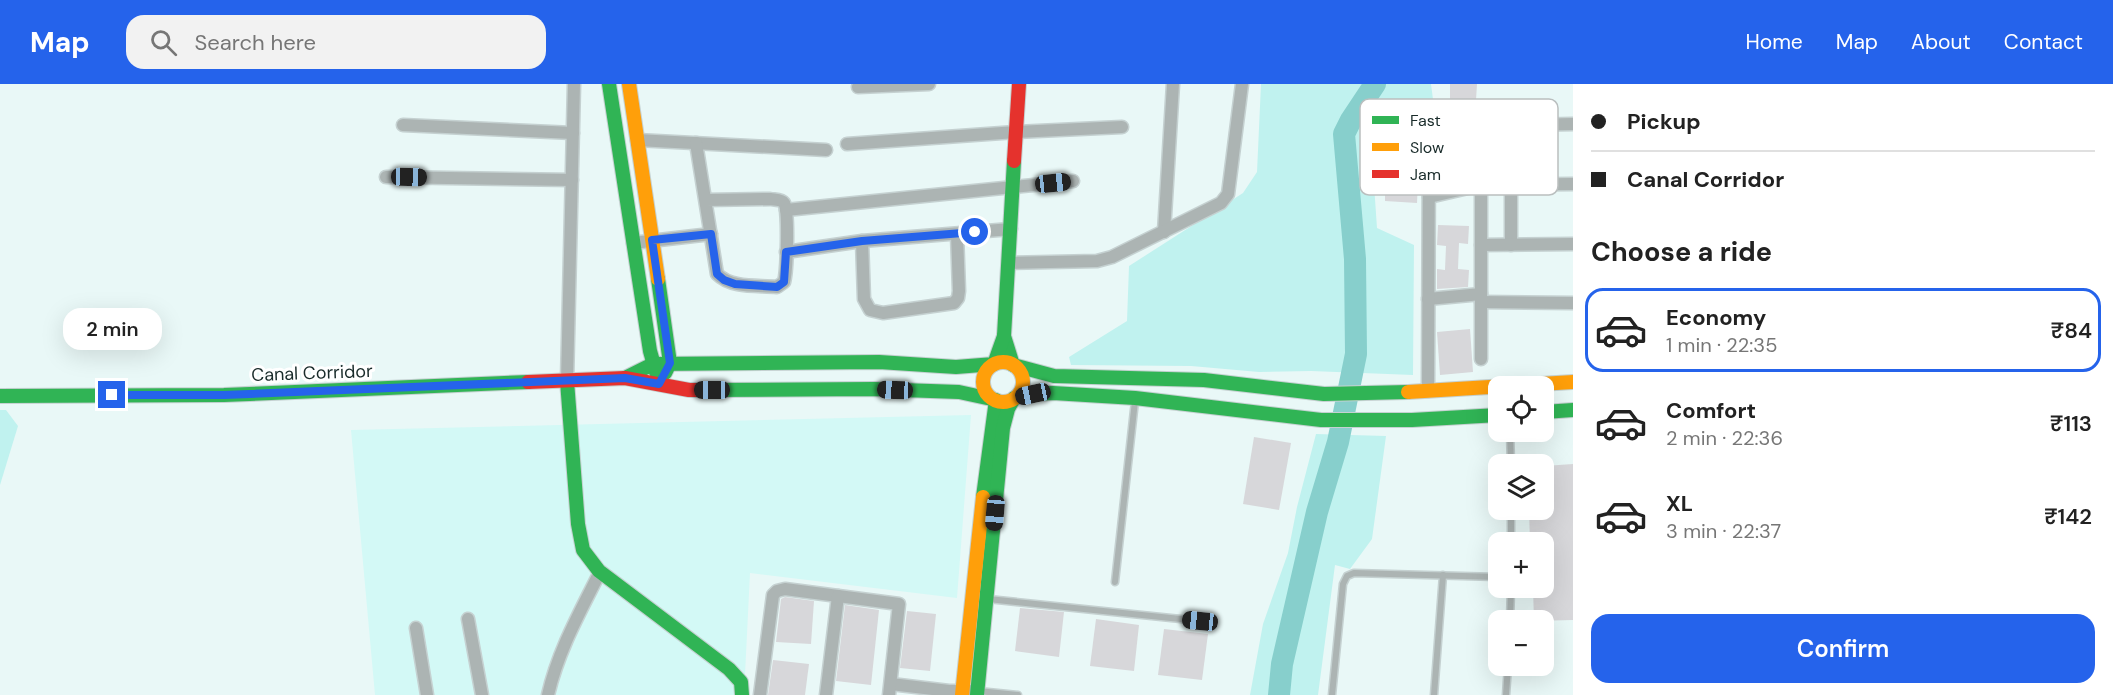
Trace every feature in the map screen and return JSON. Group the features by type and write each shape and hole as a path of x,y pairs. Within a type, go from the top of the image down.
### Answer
{"street":[{"path":"574,84 567,381 578,524 583,550 600,572 729,669 741,682 742,695"},
{"path":"609,84 650,351 659,384"},
{"path":"629,84 670,363 659,384"},
{"path":"858,87 929,84"},
{"path":"996,400 986,393 983,380 994,364 1004,336 1019,84"},
{"path":"1164,232 1173,84"},
{"path":"1009,263 1097,261 1112,257 1221,203 1228,194 1242,84"},
{"path":"1558,124 1573,124"},
{"path":"403,125 573,133"},
{"path":"847,144 1122,127"},
{"path":"637,140 825,150"},
{"path":"696,143 717,274 724,280 735,284 777,287 784,282 786,252 784,204 780,200 706,200"},
{"path":"386,177 572,180"},
{"path":"786,210 1073,181"},
{"path":"1428,391 1429,197 1438,195"},
{"path":"1481,195 1481,359"},
{"path":"1511,195 1511,245"},
{"path":"786,252 862,241 1011,229"},
{"path":"633,243 711,234"},
{"path":"862,241 864,299 870,310 884,313 954,303 959,291 957,234"},
{"path":"1481,245 1573,244"},
{"path":"1428,299 1481,298 1573,303"},
{"path":"760,695 773,595 785,589 899,604 890,689 977,693 1003,428 1008,409 1022,388 1022,375 1013,365 1004,336"},
{"path":"625,378 653,364 670,363 879,362 956,367 1007,362 1054,376 1204,380 1324,394 1396,393 1573,382"},
{"path":"625,378 689,390 874,389 959,392 1008,401 1033,394 1053,393 1135,398 1321,420 1412,420 1488,416"},
{"name":"Canal Corridor","path":"0,396 224,395 625,378"},
{"path":"962,693 979,530 996,400"},
{"path":"1554,411 1573,410"},
{"path":"548,695 554,669 600,572"},
{"path":"826,695 837,596"},
{"path":"468,619 482,695"},
{"path":"416,628 427,695"}],"lane":[{"path":"1115,582 1135,398"},
{"path":"1332,695 1343,584 1347,576 1354,573 1488,577"},
{"path":"1434,695 1443,575"},
{"path":"987,599 1200,621"},
{"path":"1506,695 1507,676"},
{"path":"977,693 1018,695"}],"shaded area":[{"path":"1261,84 1431,84 1433,99 1360,99 1360,195 1375,195 1377,228 1414,245 1413,375 1311,371 1259,372 1191,366 1071,365 1069,357 1127,321 1129,266 1243,193 1257,172"},
{"path":"0,410 6,410 18,426 0,485"},
{"path":"971,415 957,598 750,573 744,695 375,695 351,430"},
{"path":"1316,434 1386,436 1372,539 1350,569 1335,565 1318,695 1250,695 1263,624 1288,553"}],"building":[{"path":"1450,84 1477,84 1476,99 1450,99"},
{"path":"1385,195 1417,195 1417,203 1385,201"},
{"path":"1438,225 1469,226 1468,244 1459,243 1458,269 1469,270 1468,287 1437,289 1437,269 1445,270 1446,246 1437,245"},
{"path":"1470,329 1473,372 1440,375 1437,332"},
{"path":"1254,437 1291,443 1279,510 1243,504"},
{"path":"1573,464 1573,620 1554,620 1554,610 1534,610 1533,598 1554,598 1554,532 1530,532 1529,520 1554,520 1554,465"},
{"path":"785,597 814,601 811,644 776,642 781,599"},
{"path":"845,605 879,610 871,685 836,681"},
{"path":"1020,608 1064,612 1059,657 1015,651"},
{"path":"907,611 936,614 930,671 900,668"},
{"path":"1096,619 1139,625 1134,671 1090,666"},
{"path":"1164,629 1208,634 1202,680 1158,675"},
{"path":"773,660 809,664 805,695 768,695"}],"waterway":[{"path":"1365,99 1375,84"},
{"path":"1279,695 1282,664 1317,512 1338,442 1356,354 1355,259 1344,134 1360,106"}],"traffic: fast":[{"path":"609,84 650,351 656,372"},
{"path":"625,378 653,364 879,362 956,367 994,364 1004,336 1014,161"},
{"path":"658,279 670,363 665,373"},
{"path":"1004,336 1013,365 1054,376 1204,380 1324,394 1408,392"},
{"path":"567,381 578,524 583,550 599,571 729,669 741,682 742,695"},
{"path":"0,396 224,395 528,382"},
{"path":"701,390 874,389 959,392 996,400 983,497"},
{"path":"977,695 1003,428 1008,409 1014,398 1053,393 1135,398 1321,420 1412,420 1488,416"},
{"path":"1554,411 1573,410"}],"traffic: slow":[{"path":"629,84 658,279"},
{"path":"1003,362 1017,368 1023,382 1017,396 1003,402 989,396 983,382 989,368 1003,362"},
{"path":"1408,392 1573,382"},
{"path":"962,695 983,497"}],"traffic: jam":[{"path":"1014,161 1019,84"},
{"path":"528,382 625,378 689,390 701,390"}],"route":[{"path":"112,395 224,395 625,378 659,384 670,363 652,240 711,234 717,274 724,280 735,284 777,287 784,282 786,252 862,241 975,232"}]}
